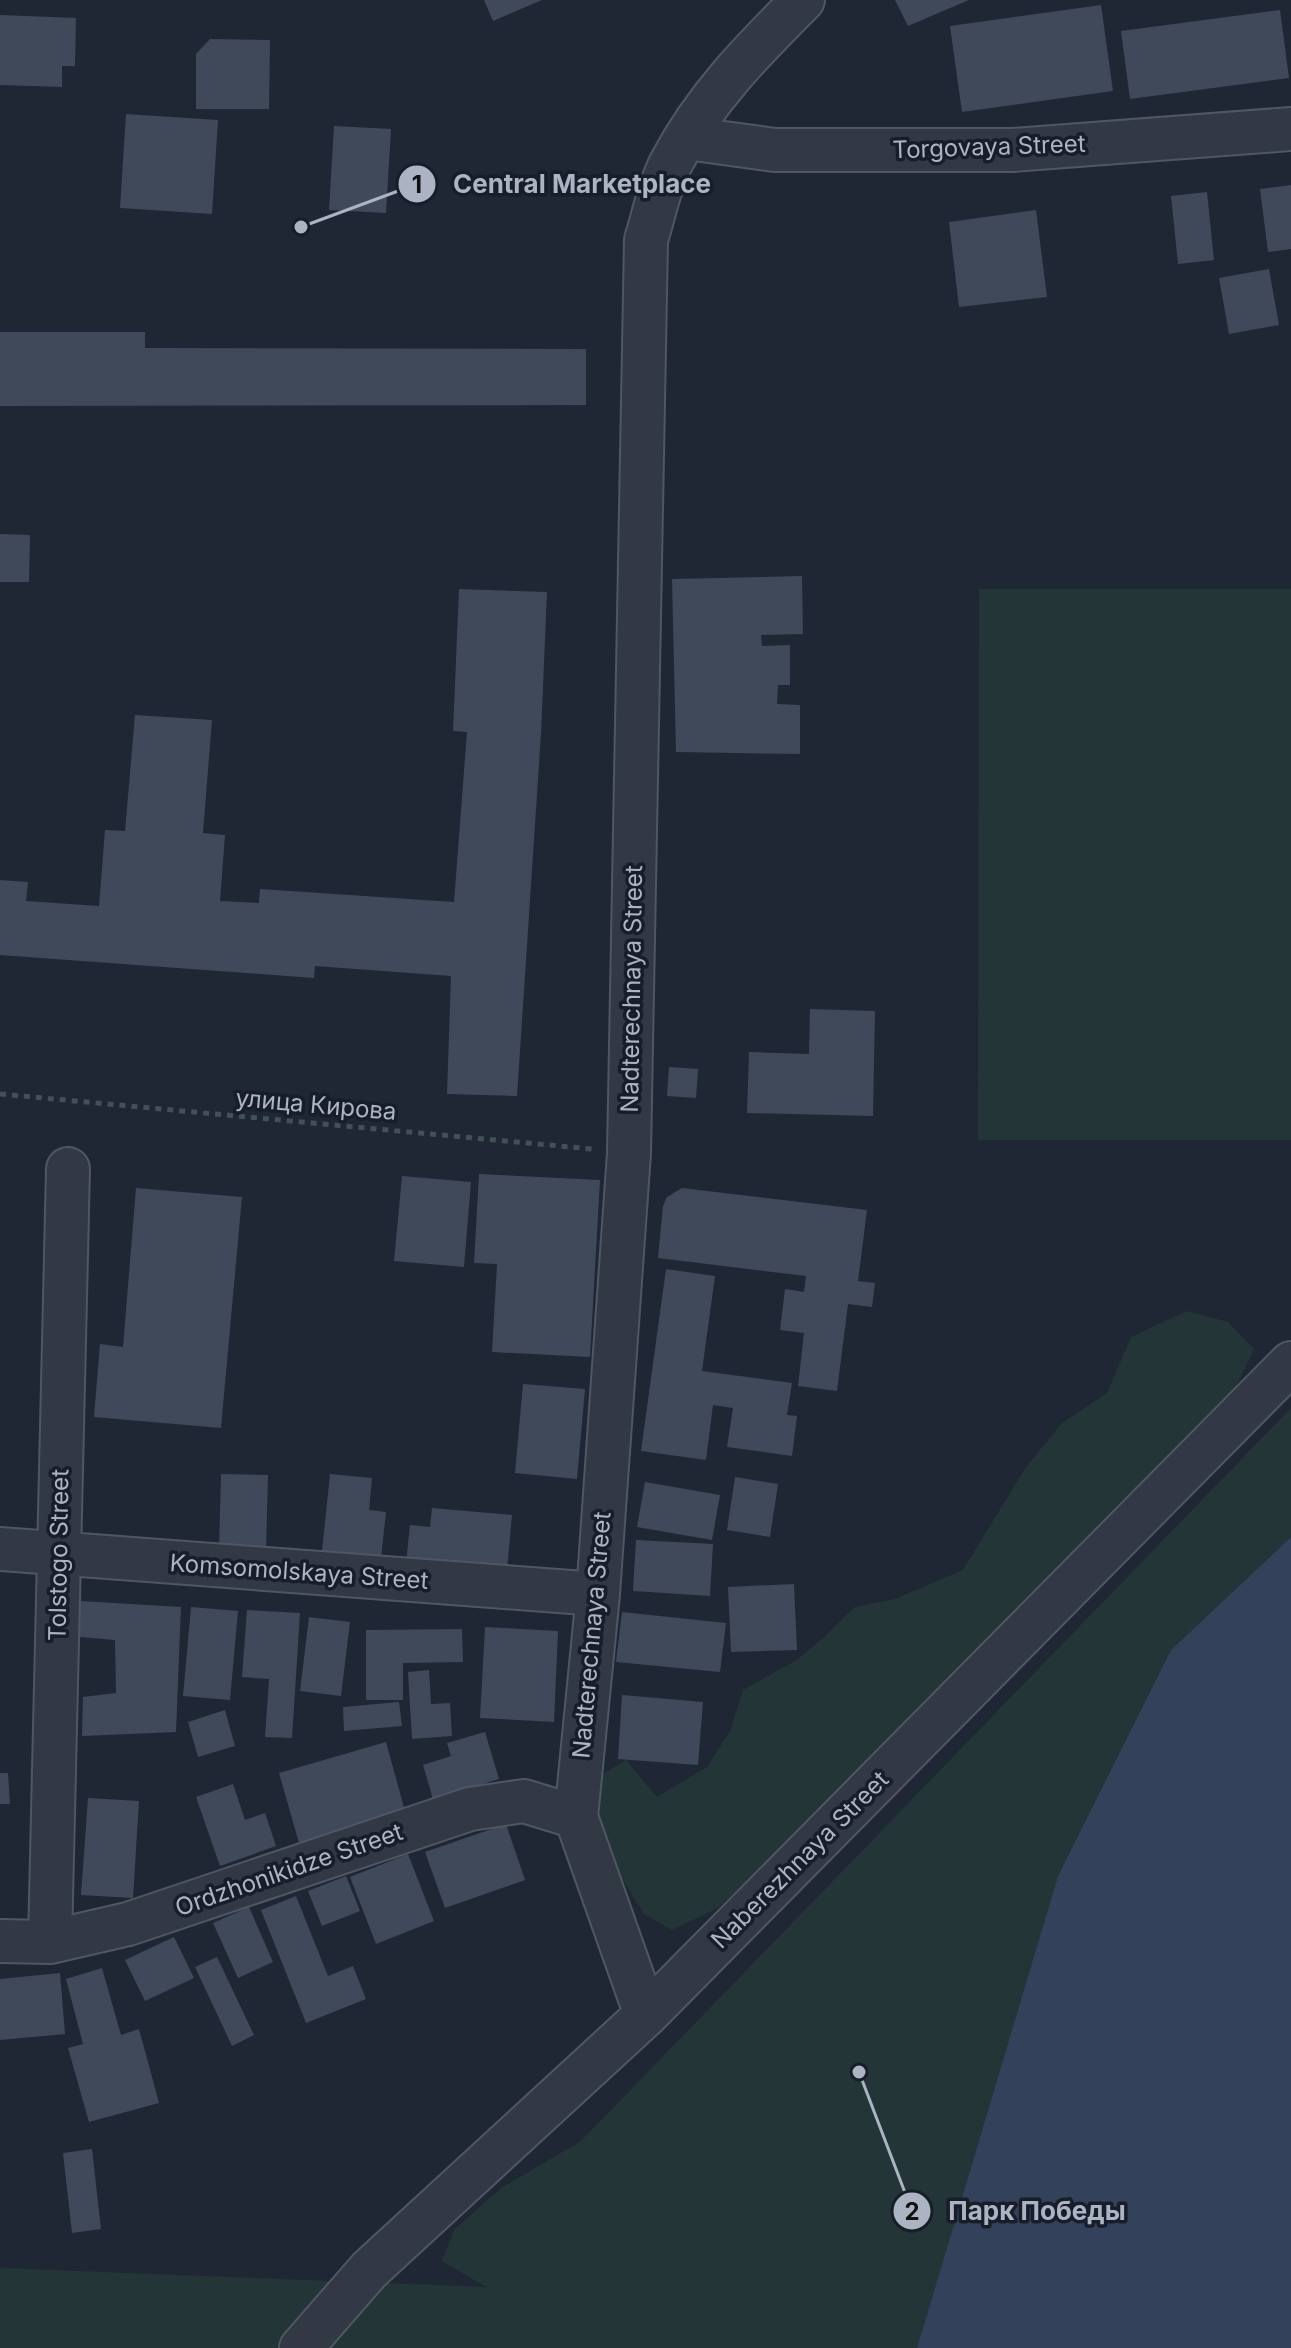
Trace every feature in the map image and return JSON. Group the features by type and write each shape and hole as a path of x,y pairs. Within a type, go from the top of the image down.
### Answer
{"street":[{"name":"Nadterechnaya Street","path":"646,2015 576,1817 598,1594 629,1153 646,240 670,166 706,106 756,47 803,0"},
{"name":"Torgovaya Street","path":"687,138 775,150 1013,150 1291,129"},
{"name":"Tolstogo Street","path":"50,1942 68,1169"},
{"name":"Naberezhnaya Street","path":"301,2348 369,2270 646,2015 1291,1363"},
{"name":"Komsomolskaya Street","path":"0,1549 598,1594"},
{"name":"Ordzhonikidze Street","path":"0,1941 50,1942 128,1924 470,1809 524,1801 576,1817"}],"path":[{"name":"улица Кирова","path":"0,1094 629,1153"}],"shaded area":[{"path":"979,589 1291,589 1291,1140 978,1140"},
{"path":"1187,1311 1228,1322 1254,1349 1235,1389 826,1810 718,1908 672,1930 644,1914 613,1864 593,1823 601,1775 626,1760 657,1797 707,1767 730,1731 743,1690 797,1660 855,1607 895,1599 963,1570 1026,1467 1062,1423 1107,1393 1131,1337"},
{"path":"1291,1408 1291,1537 1171,1650 1058,1876 917,2348 0,2348 0,2268 486,2287 442,2261 454,2230 501,2188 581,2141"}],"water":[{"path":"1291,1537 1291,2348 917,2348 1058,1876 1171,1650"}],"building":[{"path":"484,0 542,0 493,21"},
{"path":"895,0 969,0 908,26"},
{"path":"1101,5 1113,91 962,112 950,26"},
{"path":"1280,10 1289,78 1130,99 1121,31"},
{"path":"0,15 76,18 75,66 62,66 62,87 0,85"},
{"path":"210,39 270,40 269,109 196,109 196,54"},
{"path":"126,114 218,120 212,214 120,208"},
{"path":"334,126 391,129 386,213 329,210"},
{"path":"1291,185 1291,249 1268,252 1260,189"},
{"path":"1207,192 1214,260 1178,264 1171,196"},
{"path":"1036,210 1047,297 959,307 949,222"},
{"path":"1269,269 1279,325 1229,334 1219,278"},
{"path":"0,332 145,332 145,348 586,349 586,405 0,406"},
{"path":"0,534 30,535 29,582 0,582"},
{"path":"802,576 803,634 761,635 762,646 790,645 790,685 778,685 777,704 800,705 800,754 676,752 672,579"},
{"path":"459,589 547,592 541,734 517,1096 447,1094 451,976 315,966 314,978 0,955 0,880 28,882 26,901 99,906 105,830 125,831 135,715 212,720 203,833 225,835 220,901 259,903 260,889 454,902 467,732 453,731"},
{"path":"810,1009 875,1011 873,1116 747,1113 749,1052 809,1054"},
{"path":"669,1067 698,1069 696,1098 667,1096"},
{"path":"479,1174 600,1180 590,1357 492,1352 497,1264 474,1263"},
{"path":"402,1176 471,1182 464,1267 394,1261"},
{"path":"136,1188 242,1197 221,1428 94,1417 100,1344 123,1347"},
{"path":"682,1188 867,1210 858,1281 875,1283 872,1307 848,1304 837,1391 798,1386 804,1333 780,1330 785,1289 804,1292 806,1276 658,1258 663,1206 667,1197"},
{"path":"666,1269 715,1276 702,1371 792,1383 787,1415 797,1416 792,1456 727,1447 733,1408 713,1405 706,1460 641,1451"},
{"path":"523,1384 585,1389 577,1479 515,1473"},
{"path":"221,1474 268,1475 266,1551 219,1549"},
{"path":"330,1474 372,1478 369,1510 386,1512 380,1567 321,1561"},
{"path":"735,1477 778,1484 770,1537 727,1530"},
{"path":"645,1482 720,1495 712,1540 637,1527"},
{"path":"432,1508 512,1515 506,1581 405,1572 410,1525 430,1527"},
{"path":"636,1540 713,1544 710,1596 633,1591"},
{"path":"794,1584 797,1650 731,1652 728,1587"},
{"path":"80,1601 181,1607 176,1732 82,1736 83,1697 116,1693 115,1640 80,1637"},
{"path":"191,1607 238,1611 230,1700 183,1696"},
{"path":"247,1610 300,1613 292,1738 265,1737 269,1679 242,1677"},
{"path":"622,1612 726,1623 720,1672 616,1662"},
{"path":"309,1617 350,1622 341,1696 300,1691"},
{"path":"485,1627 558,1631 554,1722 480,1718"},
{"path":"462,1629 463,1662 403,1663 403,1700 366,1700 366,1630"},
{"path":"429,1670 431,1704 450,1703 452,1736 412,1739 408,1672"},
{"path":"622,1695 703,1702 698,1765 618,1759"},
{"path":"399,1702 402,1726 344,1731 343,1707"},
{"path":"225,1710 235,1746 198,1757 188,1722"},
{"path":"485,1732 499,1779 433,1799 423,1765 451,1756 447,1743"},
{"path":"386,1742 405,1811 299,1843 279,1773"},
{"path":"0,1773 8,1773 10,1804 0,1804"},
{"path":"233,1784 245,1820 265,1813 276,1846 220,1866 196,1797"},
{"path":"88,1798 139,1801 133,1898 81,1895"},
{"path":"506,1824 525,1880 445,1908 425,1852"},
{"path":"408,1854 434,1921 376,1944 350,1877"},
{"path":"346,1876 360,1911 322,1926 308,1891"},
{"path":"296,1896 328,1976 353,1966 366,1999 306,2023 261,1910"},
{"path":"249,1907 273,1962 238,1978 213,1923"},
{"path":"174,1937 194,1978 145,2001 125,1960"},
{"path":"217,1957 254,2035 232,2046 195,1967"},
{"path":"102,1968 121,2035 139,2029 159,2103 89,2122 68,2048 83,2044 66,1979"},
{"path":"60,1973 65,2034 0,2040 0,1979"},
{"path":"92,2149 101,2229 72,2233 63,2153"}],"place":[{"name":"Central Marketplace","path":"301,227"},
{"name":"Парк Победы","path":"859,2072"}]}
